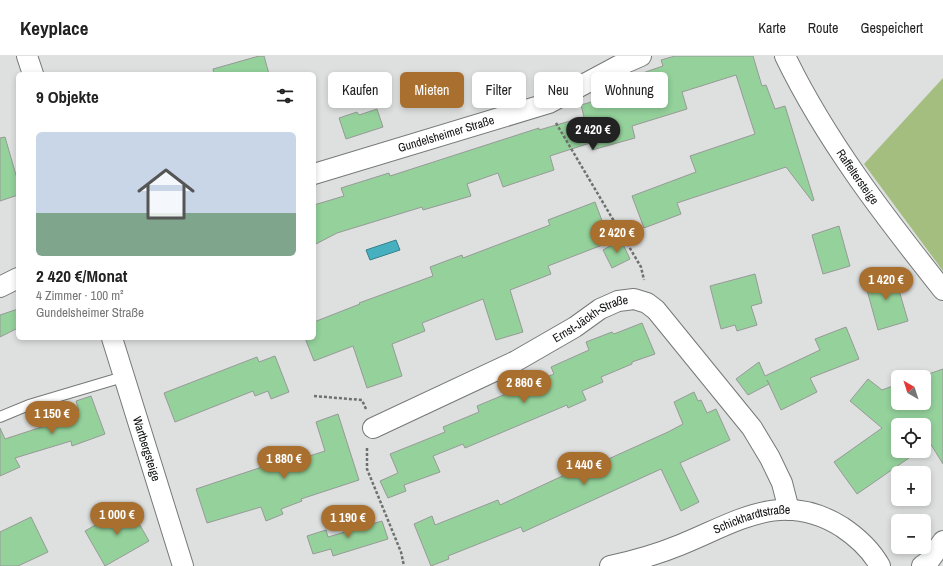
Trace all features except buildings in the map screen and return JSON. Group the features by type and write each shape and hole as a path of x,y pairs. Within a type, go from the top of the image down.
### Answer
{"street":[{"path":"27,56 32,72"},
{"name":"Gundelsheimer Straße","path":"316,173 549,103 618,66 641,56"},
{"name":"Raffeltersteige","path":"785,56 816,114 849,165 912,251 943,290"},
{"path":"0,287 16,279"},
{"name":"Ernst-Jäckh-Straße","path":"373,428 516,361 575,327 600,309 618,301 634,299 647,303 656,310 752,428 770,458 782,483 789,510"},
{"name":"Wartbergsteige","path":"113,340 183,566"},
{"name":"Schickhardtstraße","path":"610,566 630,562 680,545 737,519 767,511 789,510 811,513 835,523 851,533 867,548 880,566"},
{"path":"922,566 929,560 943,540"}],"lane":[{"path":"0,417 29,405 123,377"}],"path":[{"path":"558,126 640,267"},
{"path":"314,396 362,400 373,428 366,451 367,469 401,552 404,566"}],"green space":[{"path":"943,78 943,271 864,164"}],"water":[{"path":"396,240 400,250 370,260 366,250"}]}
